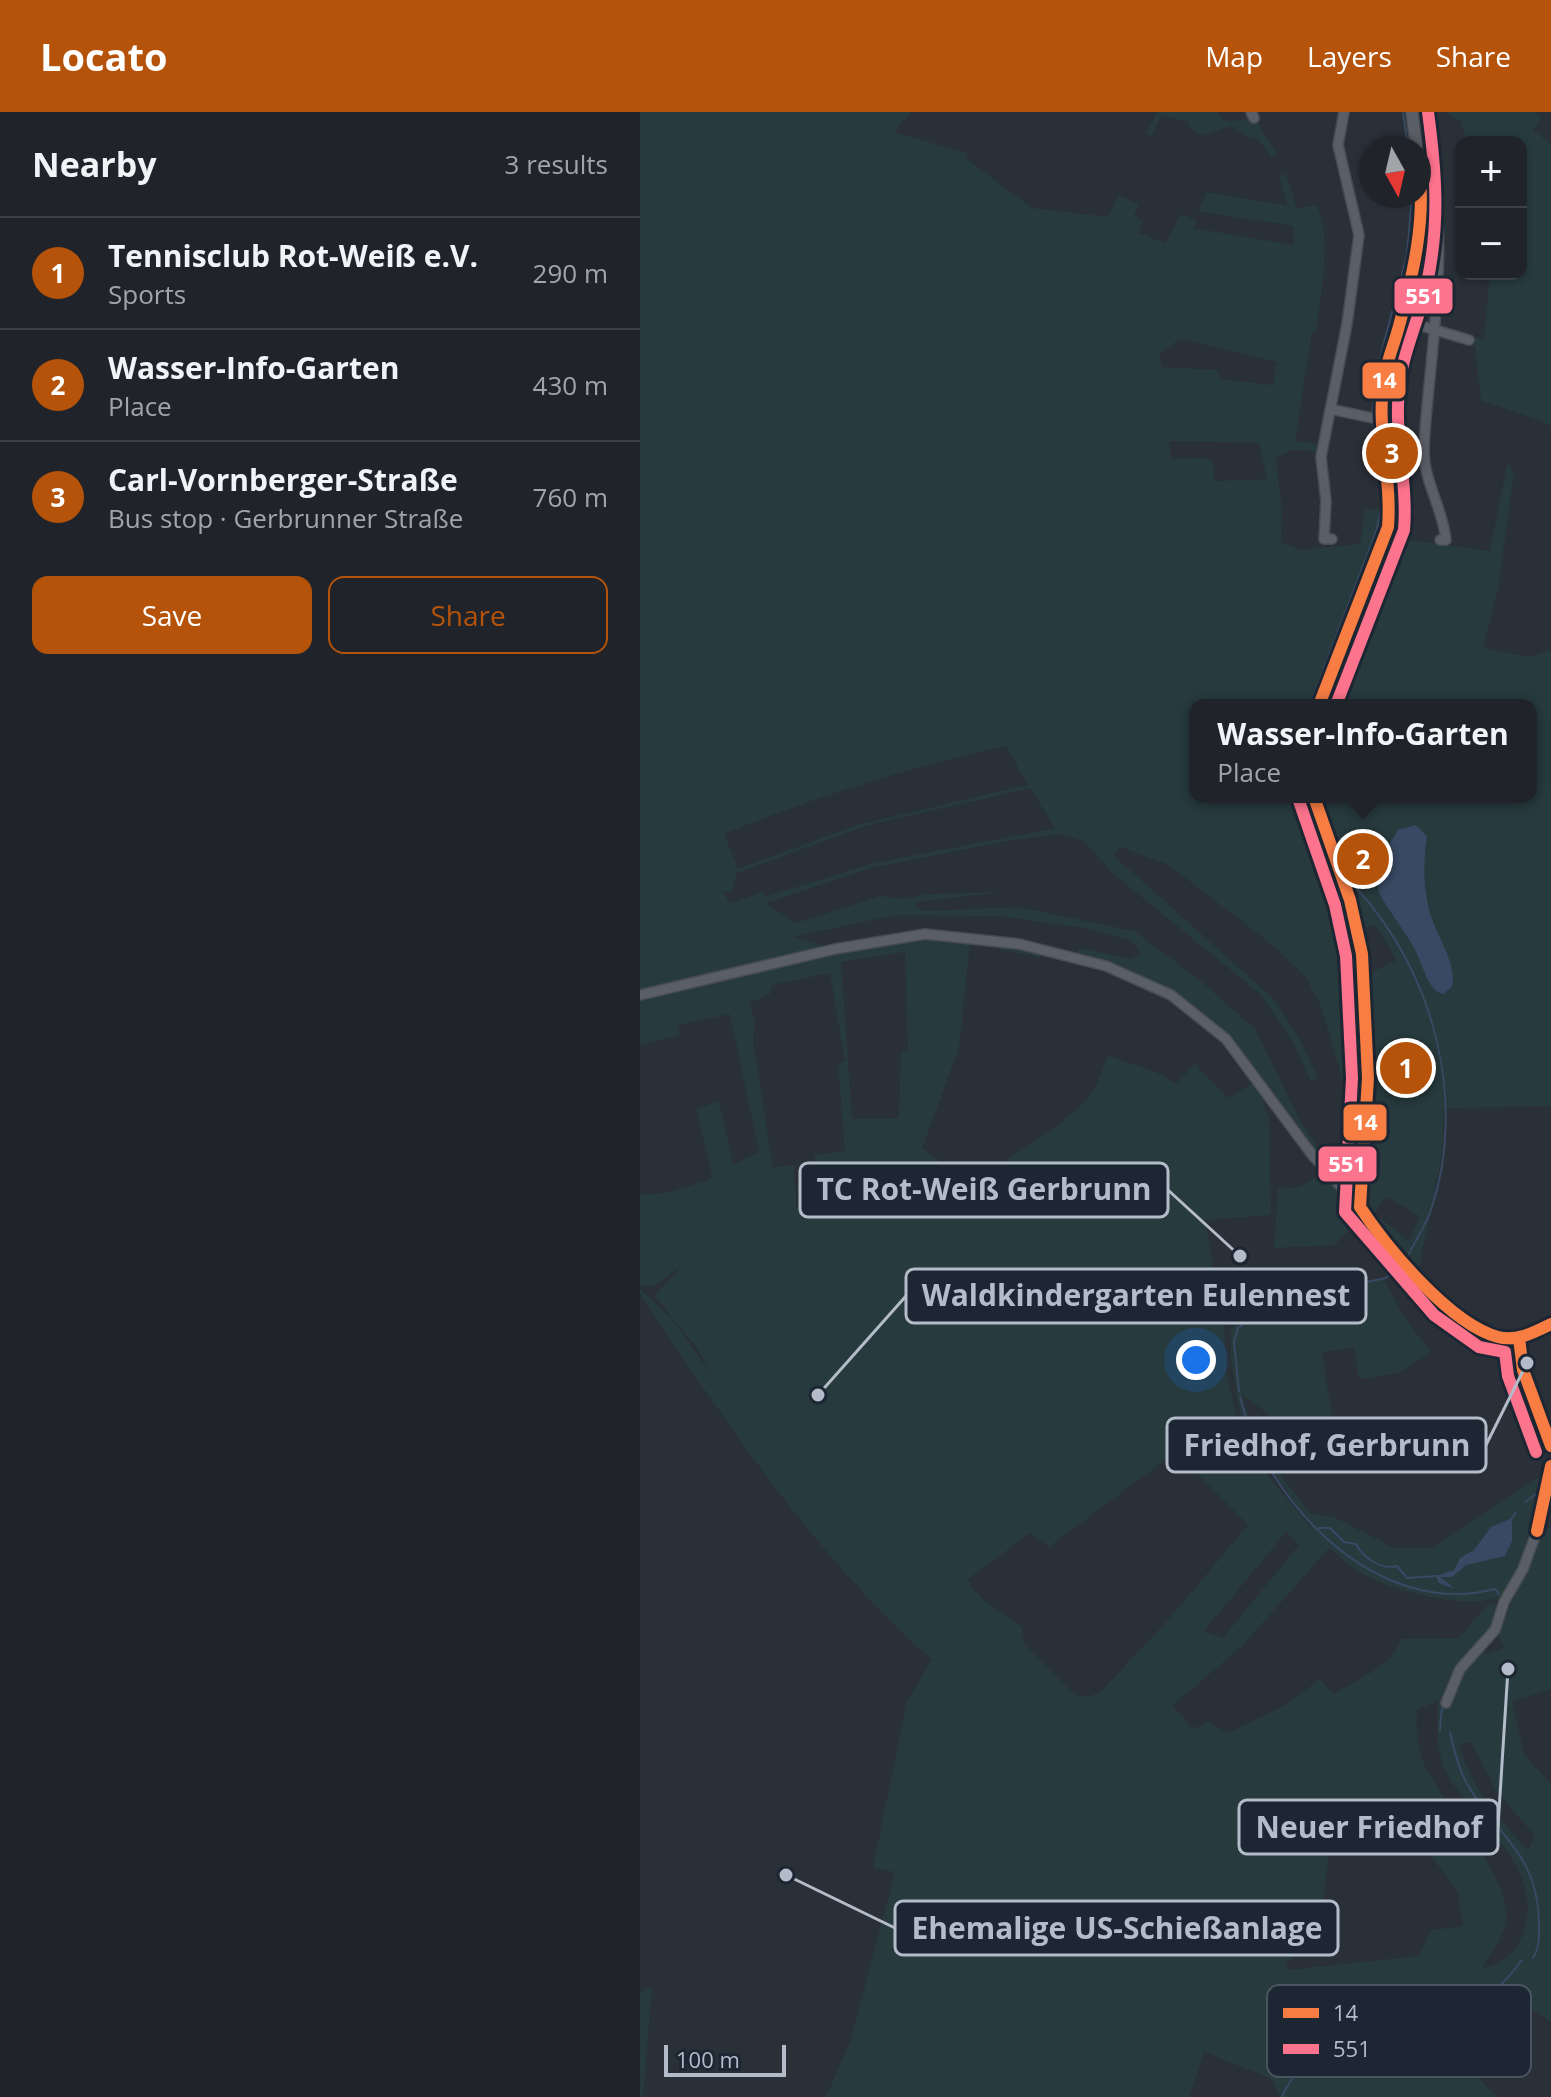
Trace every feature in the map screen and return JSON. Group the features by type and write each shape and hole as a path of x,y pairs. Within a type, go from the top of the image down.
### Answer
{"street":[{"path":"1323,539 1326,501 1321,457 1347,324 1359,235 1338,145 1344,112"},
{"path":"1412,112 1416,136"},
{"path":"1431,182 1438,216 1424,462 1442,513 1446,540"},
{"path":"1321,699 1388,527 1388,477 1382,420 1387,366 1402,320 1416,250 1418,208"},
{"path":"1402,320 1469,340"},
{"path":"1330,409 1382,420"},
{"path":"1316,803 1350,900 1362,954 1368,1078 1361,1207"},
{"path":"640,995 835,949 925,934 1019,944 1106,966 1171,995 1226,1039 1313,1156 1404,1259 1474,1326 1502,1338 1519,1338 1551,1324"},
{"path":"1519,1338 1523,1370 1551,1446"},
{"path":"1446,1703 1460,1669 1495,1630 1504,1603 1523,1569 1537,1531 1551,1466"}],"green space":[{"path":"640,112 912,112 894,132 966,153 967,159 1032,208 1108,217 1119,195 1139,204 1134,216 1143,221 1139,233 1165,243 1181,214 1197,220 1193,228 1294,245 1293,226 1198,211 1207,192 1288,206 1279,176 1286,174 1297,209 1316,205 1321,217 1325,249 1316,333 1312,332 1295,441 1318,444 1317,451 1291,450 1276,458 1282,511 1281,542 1301,550 1360,544 1365,510 1388,508 1381,538 1316,699 1189,699 1189,803 1298,803 1332,887 1343,929 1354,928 1359,953 1365,1080 1345,1088 1321,1006 1305,976 1275,947 1169,865 1121,847 1114,856 1274,999 1300,1039 1318,1079 1311,1081 1293,1043 1260,994 1115,875 1083,841 1059,834 1007,841 875,867 766,903 796,923 880,896 901,899 930,894 1006,892 916,902 915,907 924,911 1018,907 1134,931 1196,977 1255,1029 1300,1120 1320,1151 1317,1153 1252,1064 1215,1025 1174,995 1151,983 1077,956 1079,948 1131,959 1140,953 1132,941 1089,929 998,916 896,915 792,937 832,948 640,994","holes":["1180,339 1277,362 1273,385 1219,379 1218,370 1161,367 1160,353","1169,441 1259,443 1267,479 1214,481 1213,462 1204,458 1171,459","1006,746 1028,785 857,825 738,869 724,834 898,773","1030,788 1055,828 870,864 765,897 761,892 730,904 723,891 731,892 737,873 865,826"]},
{"path":"1157,112 1218,112 1226,122 1254,118 1278,155 1272,157 1255,136 1251,138 1231,126 1203,136 1189,127 1189,122 1162,115 1151,136 1146,133"},
{"path":"1446,112 1536,112 1541,118 1533,130 1551,144 1551,425 1481,400 1474,337 1484,339 1489,280 1527,280 1527,136 1465,136 1461,121"},
{"path":"1508,461 1514,474 1498,588 1483,648 1530,657 1551,650 1551,1106 1444,1108 1442,1153 1419,1268 1378,1220 1374,1213 1366,1198 1377,1092 1370,973 1397,960 1374,924 1362,931 1350,884 1361,871 1354,853 1374,846 1374,831 1394,803 1537,803 1537,699 1328,699 1392,533 1393,538 1490,551","holes":["1386,1197 1420,1216 1409,1241 1374,1213"]},
{"path":"1323,803 1392,803 1364,840 1347,850 1338,851"},
{"path":"928,935 988,941 1039,953 1041,958 970,943 959,1048 922,1148 963,1176 993,1167 1033,1143 1070,1115 1093,1091 1108,1056 1156,1072 1176,1084 1195,1064 1228,1098 1257,1081 1269,1099 1263,1105 1269,1117 1271,1215 1205,1220 1224,1326 1226,1369 1238,1425 1269,1477 1315,1533 1242,1425 1231,1359 1231,1330 1261,1306 1314,1286 1315,1292 1383,1278 1403,1315 1431,1353 1398,1373 1359,1379 1354,1347 1322,1353 1334,1428 1287,1429 1242,1394 1261,1443 1278,1472 1311,1514 1334,1517 1394,1548 1433,1548 1546,1472 1518,1573 1501,1596 1471,1601 1413,1593 1365,1575 1329,1548 1242,1646 1172,1706 1194,1729 1207,1721 1228,1733 1287,1704 1320,1679 1334,1694 1382,1665 1402,1639 1458,1638 1490,1603 1499,1608 1495,1625 1466,1667 1483,1651 1487,1655 1505,1647 1498,1637 1539,1533 1551,1527 1551,1689 1512,1702 1524,1754 1551,1784 1551,2022 1531,2008 1531,1985 1267,1985 1267,2077 1478,2077 1498,2097 1280,2097 1272,2079 1204,2052 1189,2097 826,2097 851,2039 895,1872 873,1868 907,1701 932,1660 849,1577 774,1486 640,1294 640,1289 673,1320 713,1377 696,1347 655,1296 682,1266 653,1286 640,1285 640,1195 666,1193 708,1180 712,1175 696,1109 719,1101 733,1164 759,1152 730,1014 678,1025 680,1035 640,1045 640,998 835,952","holes":["905,952 908,1050 901,1051 899,1118 852,1119 841,962","830,973 845,1061 838,1064 845,1151 815,1155 815,1206 796,1207 794,1165 773,1168 750,1003 770,994 772,985","1176,1452 1248,1525 1169,1619 1103,1689 1090,1697 1075,1695 1023,1643 1022,1627 980,1597 967,1580 1030,1533 1049,1547","1286,1532 1299,1545 1223,1638 1204,1631","1438,1700 1438,1740 1445,1770 1506,1850 1518,1869 1525,1889 1528,1910 1517,1946 1496,1964 1483,1968 1503,1931 1505,1907 1489,1864 1422,1759 1417,1710","1471,1742 1496,1790 1535,1836 1528,1850 1486,1801 1470,1774 1459,1744","1389,1839 1425,1847 1458,1893 1463,1926 1432,1930 1418,1956 1288,1970 1285,1963 1317,1941 1329,1856"]},
{"path":"1323,1173 1358,1213 1358,1219 1335,1245 1274,1248 1278,1189 1300,1187"},
{"path":"652,1986 643,2097 640,2097 640,1994"}],"water":[{"path":"1416,825 1427,836 1424,866 1426,897 1452,969 1452,987 1443,994 1429,981 1411,942 1378,889 1380,865 1398,830"},
{"path":"1512,1518 1512,1541 1505,1556 1466,1565 1452,1577 1440,1577 1455,1589 1439,1583 1436,1576 1454,1570 1460,1558 1474,1550 1491,1527"}],"waterway":[{"path":"1403,112 1406,136"},
{"path":"1372,414 1376,373 1407,255 1411,208"},
{"path":"1312,699 1377,529 1382,501 1373,421"},
{"path":"1306,803 1310,824 1335,879"},
{"path":"1357,889 1384,922 1406,958 1424,998 1444,1082 1446,1125 1442,1168 1429,1216 1409,1254"},
{"path":"1239,1391 1234,1342 1238,1328 1258,1314 1302,1295 1386,1278 1398,1266"},
{"path":"1240,1397 1254,1437 1274,1476 1301,1513 1333,1544 1370,1570 1409,1587 1452,1594 1495,1589 1499,1594"},
{"path":"1525,1502 1540,1491"},
{"path":"1512,1518 1516,1512"},
{"path":"1318,1528 1330,1528 1344,1542 1356,1544 1373,1562 1397,1566 1407,1578 1436,1576"},
{"path":"1440,1730 1448,1685 1460,1663 1491,1628"},
{"path":"1450,1733 1465,1780 1513,1846 1531,1878 1537,1898 1539,1923 1538,1946 1533,1958"},
{"path":"1499,1985 1522,1960"},
{"path":"1282,2097 1294,2077"}],"transit line":[{"name":"551","path":"1338,699 1404,530 1399,389 1427,283 1434,239 1435,177 1428,112"},
{"name":"14","path":"1321,699 1388,527 1383,385 1409,287 1421,208"},
{"name":"551","path":"1300,803 1335,905 1346,956 1352,1078 1345,1212 1434,1315 1479,1347 1505,1352 1508,1376 1536,1452"},
{"name":"14","path":"1316,803 1350,900 1362,954 1368,1078 1360,1207 1386,1243 1421,1282 1440,1301 1479,1329 1498,1337 1512,1338 1551,1324"},
{"name":"14","path":"1519,1338 1523,1370 1551,1446"},
{"name":"14","path":"1537,1531 1551,1466"}],"place":[{"name":"Carl-Vornberger-Straße","path":"1392,453"},
{"name":"Wasser-Info-Garten","path":"1363,859"},
{"name":"Tennisclub Rot-Weiß e.V.","path":"1406,1068"},
{"name":"TC Rot-Weiß Gerbrunn","path":"1240,1256"},
{"name":"Friedhof, Gerbrunn","path":"1527,1363"},
{"name":"Waldkindergarten Eulennest","path":"818,1395"},
{"name":"Neuer Friedhof","path":"1508,1669"},
{"name":"Ehemalige US-Schießanlage","path":"786,1875"}]}
